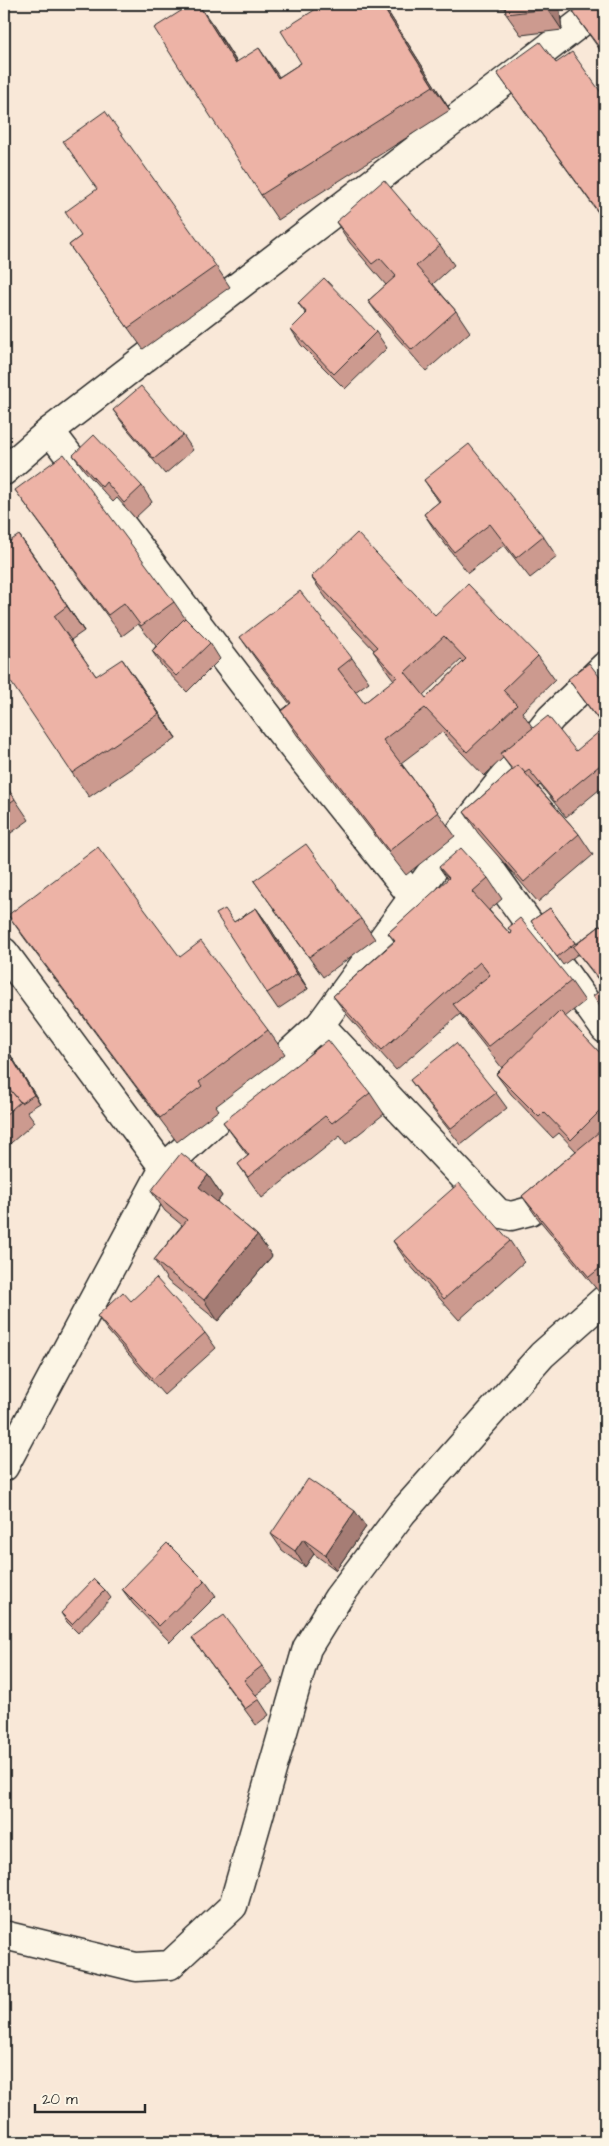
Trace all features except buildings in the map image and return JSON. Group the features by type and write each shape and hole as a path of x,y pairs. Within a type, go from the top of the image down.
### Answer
{"street":[{"path":"4,471 50,431 605,4"},
{"path":"50,431 275,726 413,896"},
{"path":"4,1467 164,1168 320,1025 462,830 551,718 605,666"},
{"path":"462,830 605,1029"},
{"path":"4,952 164,1168"},
{"path":"320,1025 498,1213 511,1216 530,1211 605,1149"},
{"path":"4,1935 136,1967 170,1966 233,1906 307,1648 338,1598 402,1513 542,1356 605,1299"}]}
